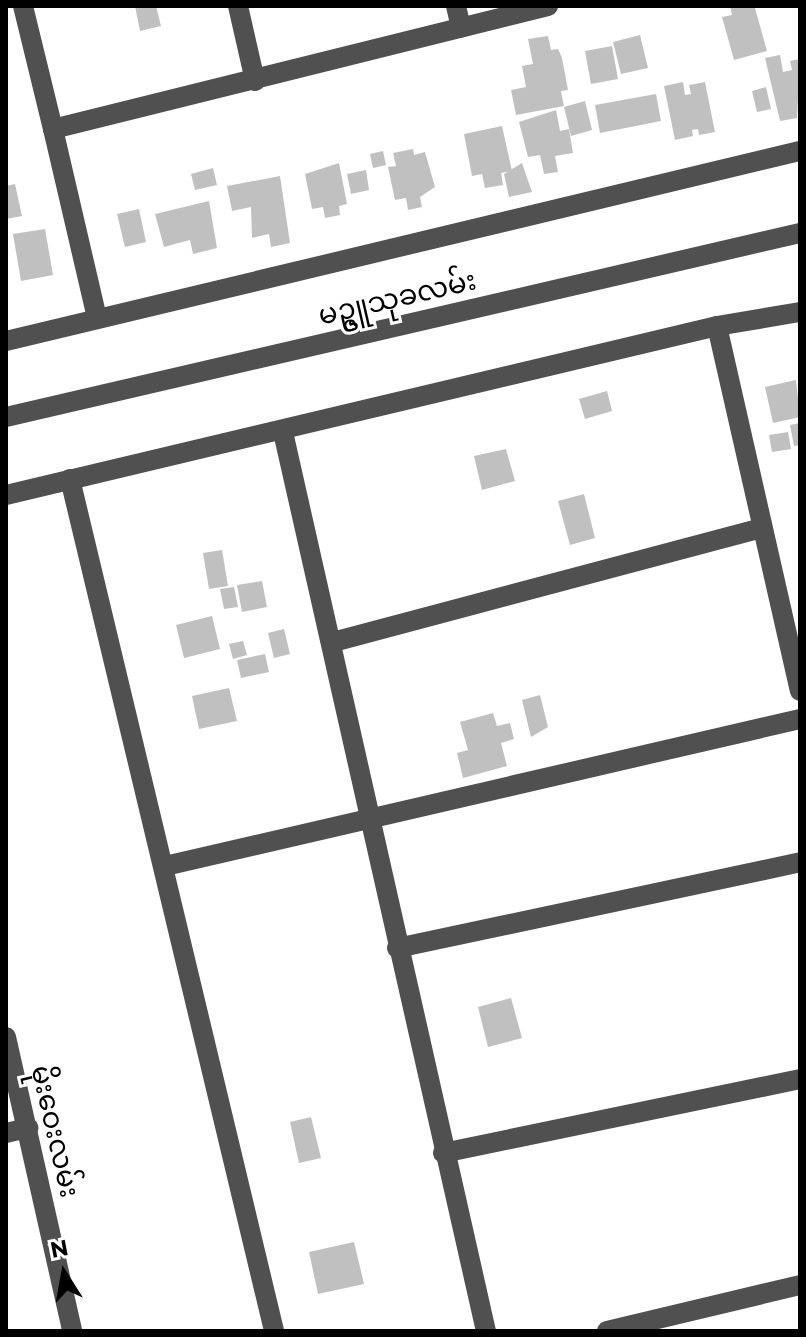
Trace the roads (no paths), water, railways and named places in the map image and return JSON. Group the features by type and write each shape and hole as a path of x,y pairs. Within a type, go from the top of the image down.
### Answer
{"street":[{"path":"23,6 97,318"},
{"path":"238,6 255,81"},
{"path":"456,6 461,27"},
{"path":"53,129 548,6"},
{"path":"6,341 800,151"},
{"name":"မဥ္ဇူသုခလမ်း","path":"6,417 800,233"},
{"path":"6,495 283,432 717,326 800,312"},
{"path":"717,326 800,691"},
{"path":"283,432 333,642 443,1153 486,1331"},
{"path":"70,479 274,1331"},
{"path":"333,642 762,528"},
{"path":"165,866 800,719"},
{"path":"397,948 800,862"},
{"name":"မိုးဝေးလမ်း","path":"6,1037 72,1331"},
{"path":"443,1153 800,1079"},
{"path":"6,1133 28,1128"},
{"path":"607,1331 800,1285"}]}
